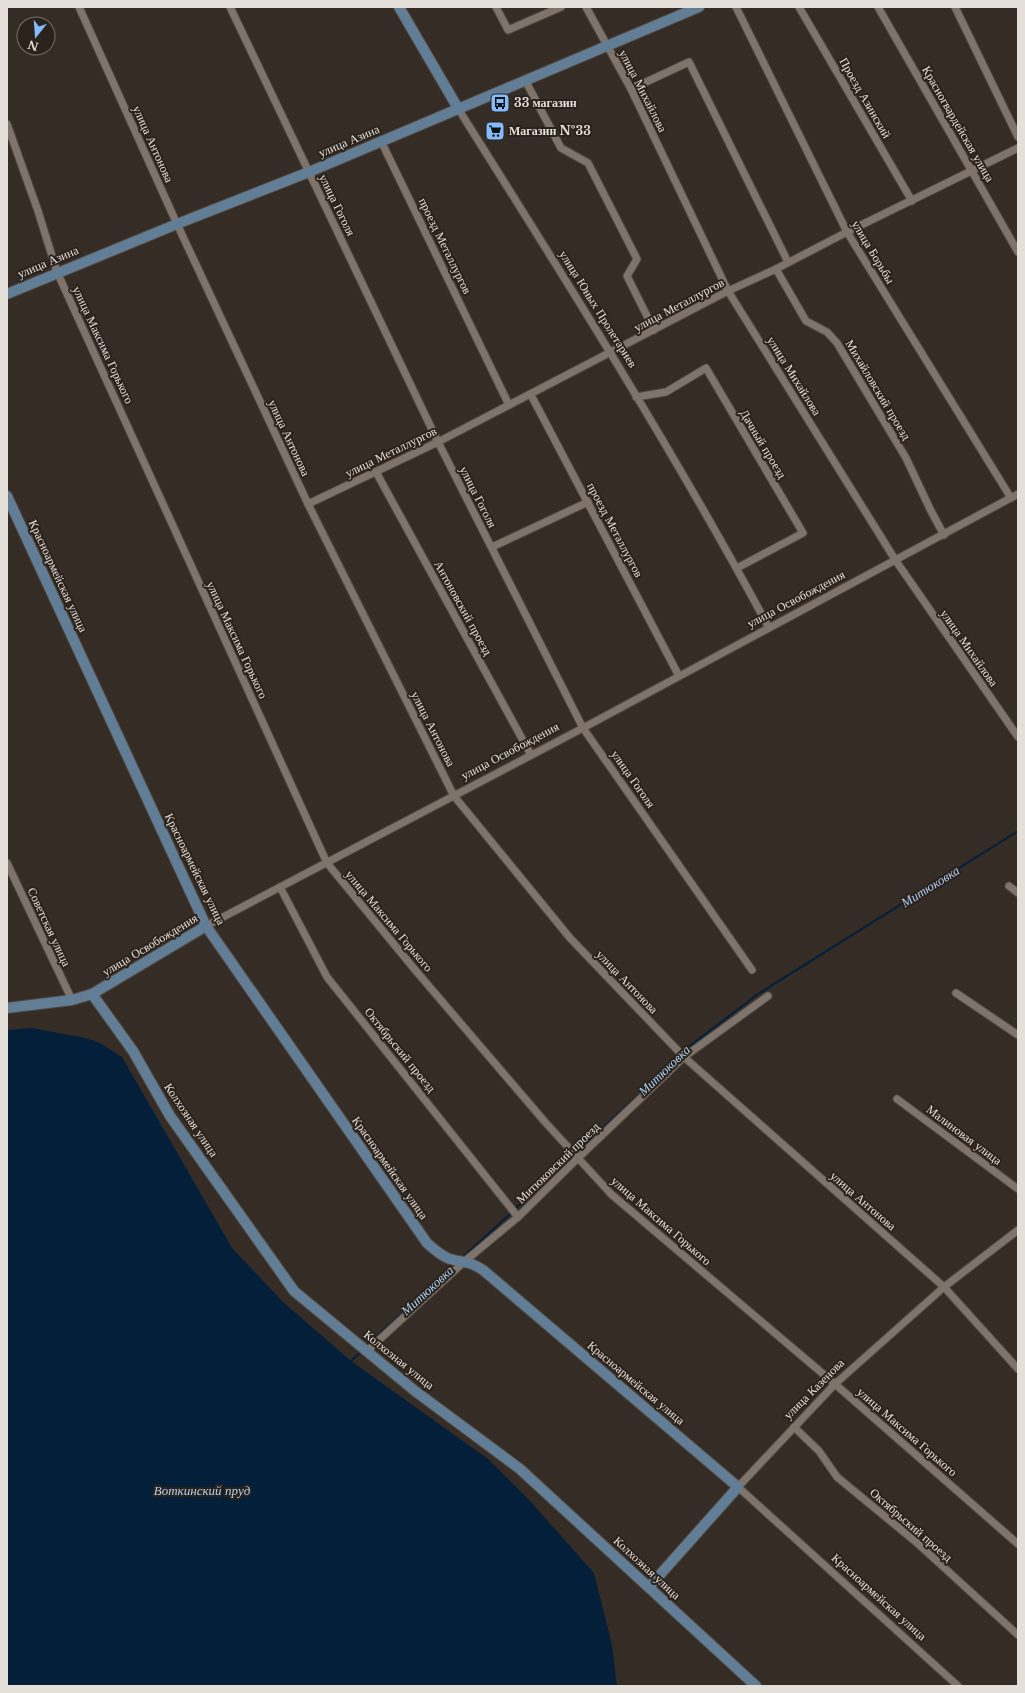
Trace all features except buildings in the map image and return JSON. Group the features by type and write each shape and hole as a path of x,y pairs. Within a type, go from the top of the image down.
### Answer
{"street":[{"name":"улица Антонова","path":"79,7 177,224 308,504 454,796 570,938 677,1050 944,1287 1018,1369"},
{"name":"улица Гоголя","path":"230,7 438,442 583,728 752,970"},
{"name":"улица Юных Пролетариев","path":"399,7 459,110 636,397 737,568 769,628"},
{"path":"496,7 508,30 561,7"},
{"name":"улица Михайлова","path":"586,7 631,89 728,291 896,561 1018,737"},
{"name":"улица Азина","path":"7,294 57,272 309,172 459,110 525,80 699,7"},
{"name":"улица Борьбы","path":"736,7 847,232 1011,498"},
{"name":"Проезд Азинский","path":"799,7 912,201"},
{"name":"Красногвардейская улица","path":"878,7 1018,252"},
{"path":"955,7 1018,137"},
{"path":"631,89 689,62 788,262"},
{"path":"525,80 561,148 588,163 637,259 627,276 654,330"},
{"name":"улица Максима Горького","path":"7,124 38,211 57,272 327,863 416,971 571,1151 611,1194 835,1384 1018,1544"},
{"name":"проезд Металлургов","path":"381,141 509,405"},
{"name":"улица Металлургов","path":"308,504 438,442 610,354 728,291 776,269 847,232 1018,148"},
{"name":"Михайловский проезд","path":"776,269 806,321 827,332 837,343 906,458 944,535"},
{"name":"Дачный проезд","path":"636,397 666,392 706,368 803,532 737,568"},
{"name":"проезд Металлургов","path":"531,395 679,676"},
{"name":"Антоновский проезд","path":"376,472 531,755"},
{"name":"улица Освобождения","path":"7,1008 72,1000 92,994 206,926 583,728 896,561 1018,494"},
{"name":"Красноармейская улица","path":"7,496 206,926 426,1243 438,1254 450,1259 474,1264 483,1270 738,1487 958,1686"},
{"path":"492,547 588,502"},
{"name":"Советская улица","path":"7,863 72,1000"},
{"path":"1008,886 1018,893"},
{"name":"Октябрьский проезд","path":"280,887 327,977 518,1217"},
{"path":"956,993 1018,1036"},
{"name":"Колхозная улица","path":"92,994 133,1051 170,1116 294,1291 415,1391 520,1469 756,1686"},
{"name":"Митюковский проезд","path":"367,1351 465,1261 518,1217 577,1157 684,1057 768,996"},
{"name":"Малиновая улица","path":"897,1099 1018,1189"},
{"name":"улица Казенова","path":"649,1587 738,1487 835,1384 944,1287 1018,1230"},
{"name":"Октябрьский проезд","path":"794,1427 819,1451 837,1477 916,1542 1018,1635"}],"water":[{"name":"Воткинский пруд","path":"32,1028 86,1038 100,1043 122,1057 232,1248 283,1302 351,1361 488,1459 530,1501 594,1573 612,1645 617,1686 7,1686 7,1030"}],"waterway":[{"name":"Митюковка","path":"682,1052 758,994 1018,831"},
{"name":"Митюковка","path":"515,1209 643,1091 679,1055"},
{"name":"Митюковка","path":"462,1258 512,1212"},
{"name":"Митюковка","path":"366,1346 456,1264"},
{"name":"Митюковка","path":"351,1361 362,1351"}],"place":[{"name":"33 магазин","path":"500,103"},
{"name":"Магазин №33","path":"495,131"}]}
